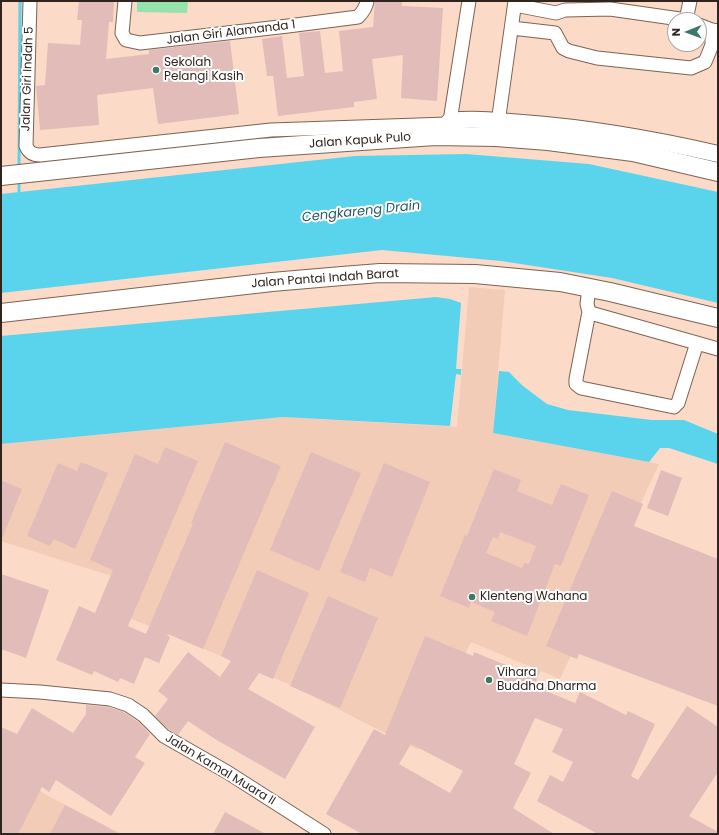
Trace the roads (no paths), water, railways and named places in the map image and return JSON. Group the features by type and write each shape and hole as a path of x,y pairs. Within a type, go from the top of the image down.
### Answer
{"main road":[{"name":"Jalan Kapuk Pulo","path":"12,174 444,127 498,129 548,141 633,152 718,172"},
{"name":"Jalan Pantai Indah Barat","path":"1,312 272,282 380,273 490,275 560,282 718,318"}],"street":[{"name":"Jalan Giri Indah 5","path":"30,1 26,146 33,155 271,130 444,127"},
{"name":"Jalan Giri Alamanda 1","path":"125,1 122,33 126,40 140,43 358,17 363,13 367,1"},
{"path":"444,127 469,1"},
{"path":"688,12 690,1"},
{"path":"498,129 515,3 530,5 556,13 565,10 610,5 667,16"},
{"path":"512,28 555,33 563,48 597,58 691,68 705,62 712,45 715,30"},
{"name":"Jalan Kapuk Pulo","path":"498,129 549,125 614,133 718,154"},
{"path":"589,288 587,304 589,312 576,379 576,384 581,388 674,406 678,403 697,343"},
{"path":"589,312 718,348"},
{"name":"Jalan Kamal Muara II","path":"1,690 40,692 110,699 128,705 143,716 164,736 227,772 324,834"}],"water":[{"name":"Cengkareng Drain","path":"466,154 589,164 718,192 718,303 612,278 501,261 382,250 1,293 1,194 355,156"},
{"path":"436,297 450,299 461,303 456,369 461,369 461,375 456,374 450,426 283,417 1,444 1,336"},
{"path":"499,371 509,372 523,386 547,404 568,410 652,420 684,420 718,434 718,464 669,448 660,448 649,462 493,433"}],"waterway":[{"path":"19,167 20,1"},
{"path":"19,181 19,195"}],"place":[{"name":"Sekolah Pelangi Kasih","path":"156,70"},
{"name":"Klenteng Wahana","path":"472,597"},
{"name":"Vihara Buddha Dharma","path":"489,680"}]}
